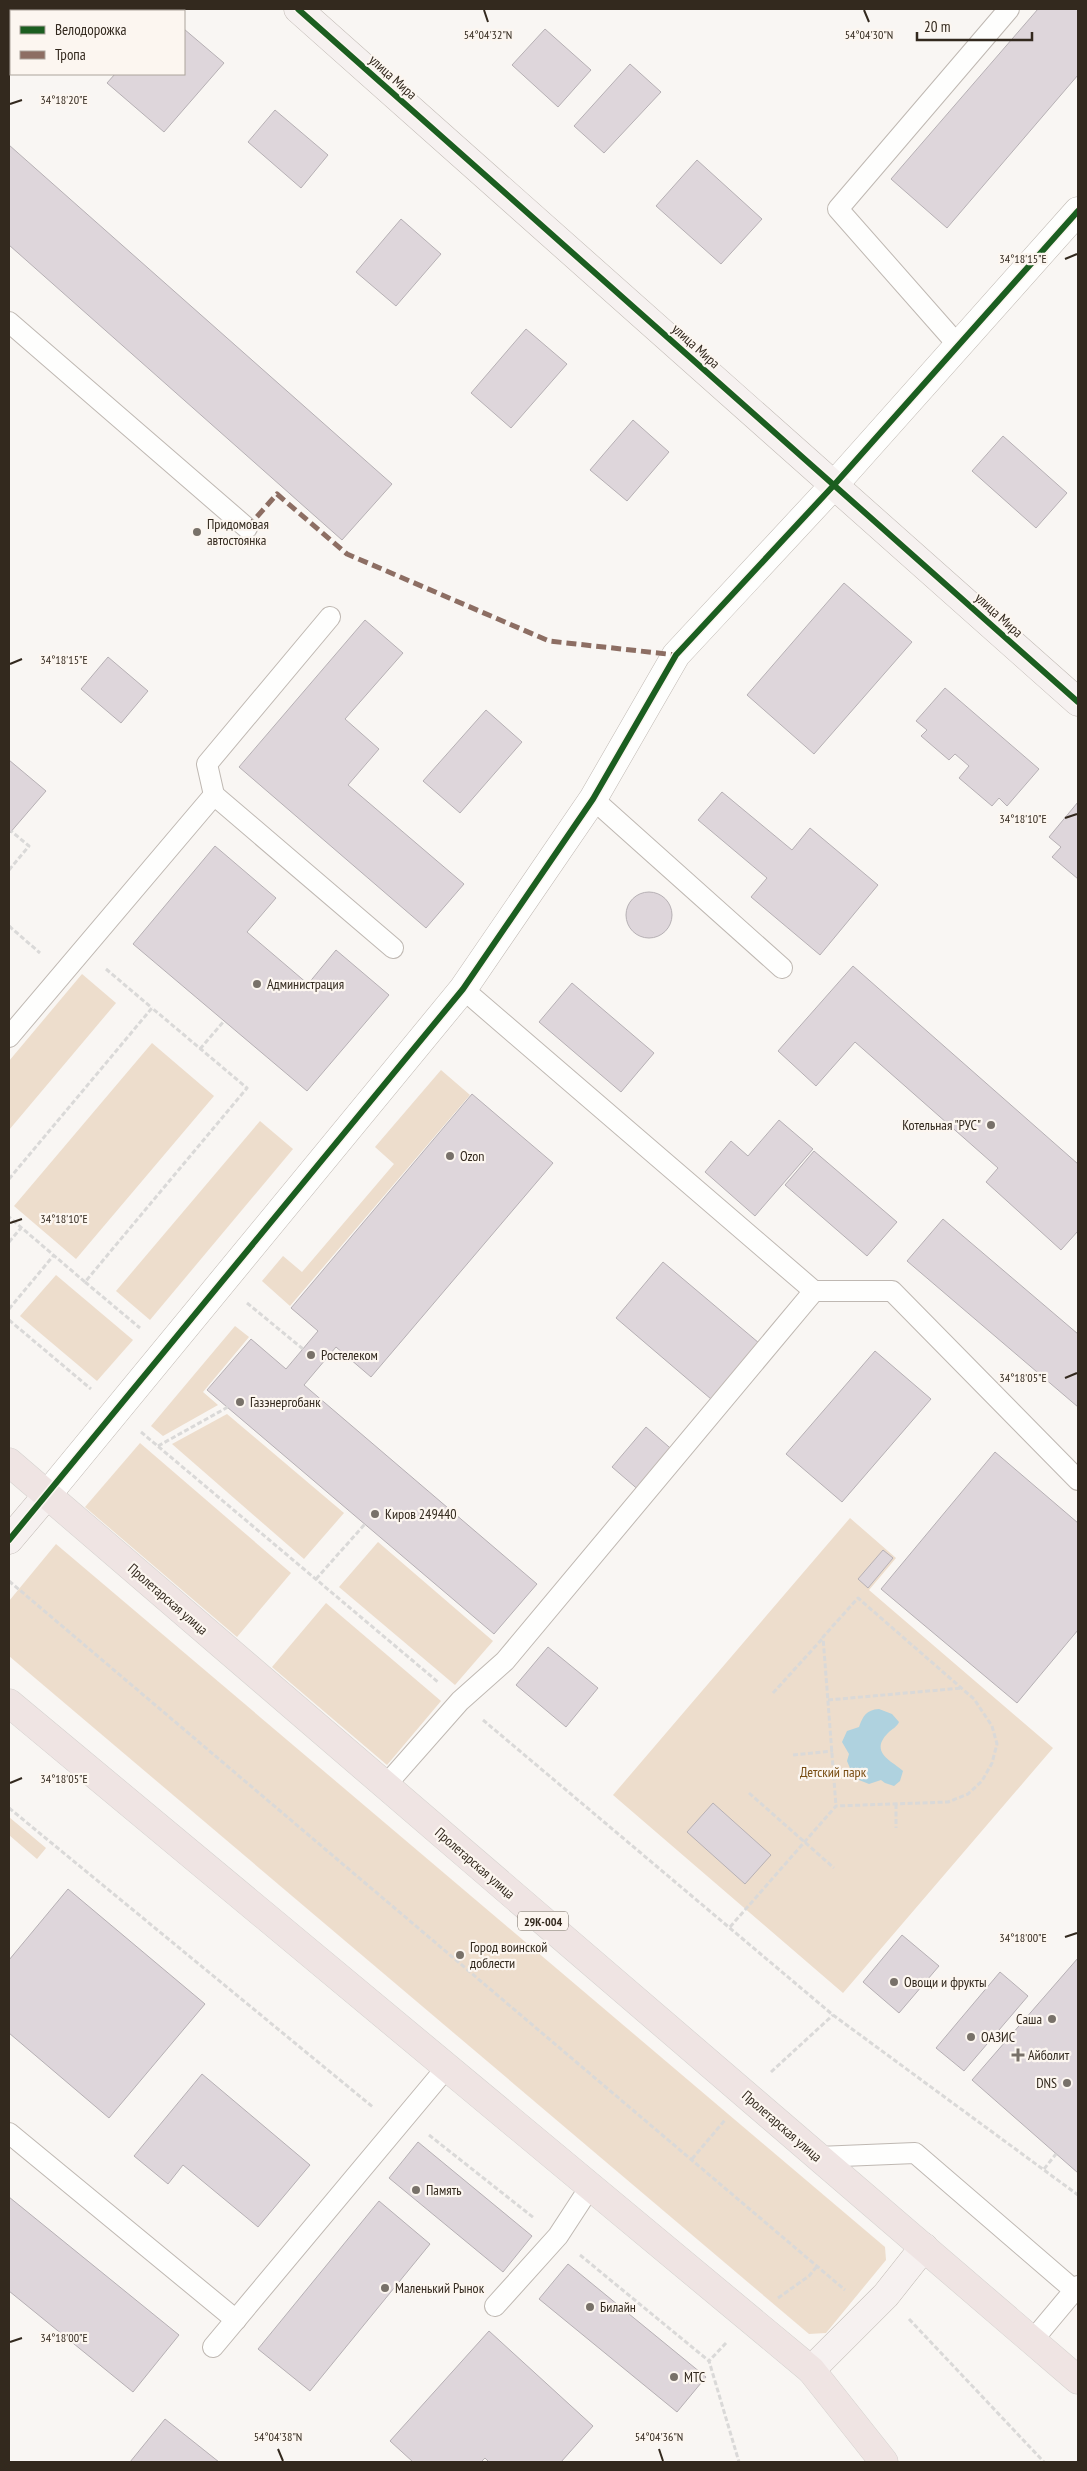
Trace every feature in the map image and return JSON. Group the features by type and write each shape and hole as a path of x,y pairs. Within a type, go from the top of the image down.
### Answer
{"main road":[{"name":"Пролетарская улица","path":"9,1462 1078,2380"},
{"path":"9,1703 811,2370 884,2462"}],"street":[{"name":"улица Мира","path":"298,9 1078,702"},
{"path":"9,1540 463,989 593,799 676,655 834,485 957,344 1078,211"},
{"path":"811,2370 886,2295 924,2248"}],"lane":[{"path":"957,344 838,209 1009,9"},
{"path":"9,322 247,528"},
{"path":"330,617 207,764 214,796 393,948"},
{"path":"11,1030 63,973 214,796"},
{"path":"593,799 782,968"},
{"path":"463,989 814,1291 892,1291 1078,1480"},
{"path":"385,1786 460,1701 505,1661 814,1291"},
{"path":"213,2347 447,2068"},
{"path":"9,2133 236,2320"},
{"path":"818,2157 915,2153 1076,2288 1032,2341"},
{"path":"495,2306 558,2236 590,2187"}],"path":[{"path":"9,870 29,846 11,831"},
{"path":"9,926 63,973 103,967 247,1088 85,1282"},
{"path":"9,1180 152,1008"},
{"path":"200,1048 224,1021"},
{"path":"9,1217 167,1350"},
{"path":"9,1242 21,1228"},
{"path":"9,1309 54,1255"},
{"path":"240,1310 247,1303 303,1349"},
{"path":"9,1320 833,2015 1078,2195"},
{"path":"158,1446 228,1407"},
{"path":"316,1579 365,1524"},
{"path":"9,1581 852,2296 886,2295 1044,2462"},
{"path":"773,1693 858,1598 962,1688 984,1711 992,1726 997,1744 992,1763 982,1781 968,1794 948,1802 836,1806"},
{"path":"730,1927 836,1806 823,1638"},
{"path":"828,1700 962,1688"},
{"path":"793,1755 833,1752"},
{"path":"750,1794 834,1868"},
{"path":"896,1804 896,1828"},
{"path":"9,1808 397,2126 427,2133 558,2236 709,2361"},
{"path":"1044,2169 1056,2154"}],"green space":[{"path":"82,974 116,1003 9,1130 9,1061"},
{"path":"152,1043 214,1096 76,1259 14,1206"},
{"path":"441,1070 470,1095 290,1306 262,1281 283,1256 302,1272 394,1164 375,1147"},
{"path":"260,1121 293,1149 150,1320 116,1291"},
{"path":"56,1275 133,1340 97,1381 20,1316"},
{"path":"235,1326 249,1337 203,1392 218,1405 163,1436 151,1426"},
{"path":"227,1414 344,1513 304,1559 172,1444"},
{"path":"140,1443 291,1573 237,1637 85,1507"},
{"name":"Детский парк","path":"850,1518 896,1558 869,1590 1053,1748 843,1993 613,1795"},
{"path":"378,1542 493,1641 455,1685 339,1587"},
{"path":"56,1544 885,2247 886,2260 826,2333 809,2334 9,1656 9,1601"},
{"path":"326,1603 441,1701 387,1765 272,1667"},
{"path":"9,1817 46,1848 37,1859 9,1835"}],"water":[{"path":"879,1709 892,1714 899,1722 888,1733 881,1746 885,1756 903,1771 900,1781 894,1786 881,1780 869,1784 859,1780 852,1773 847,1761 849,1754 842,1742 847,1731 859,1727 866,1714"}],"building":[{"path":"67,9 102,9 101,10"},
{"path":"1038,9 1078,9 1078,75 947,228 891,179"},
{"path":"545,29 591,70 558,107 512,65"},
{"path":"185,30 224,63 164,132 107,83 114,75 185,75"},
{"path":"630,64 661,92 604,153 574,126"},
{"path":"275,110 328,155 301,188 248,142"},
{"path":"9,145 392,484 342,540 9,245"},
{"path":"697,160 762,219 721,264 656,206"},
{"path":"401,219 441,254 396,306 356,272"},
{"path":"526,329 567,364 511,428 471,393"},
{"path":"633,420 669,452 627,501 590,470"},
{"path":"1003,436 1067,493 1036,528 972,471"},
{"path":"844,583 912,642 814,754 747,695"},
{"path":"365,620 403,653 345,719 379,749 348,785 464,884 426,928 239,767"},
{"path":"108,657 148,691 121,723 81,689"},
{"path":"945,688 1039,769 1007,806 999,798 992,806 959,778 969,766 955,754 949,760 921,736 927,730 916,721"},
{"path":"486,710 522,742 460,813 423,781"},
{"path":"9,760 46,791 9,834"},
{"path":"722,792 792,850 810,828 878,885 820,955 751,897 767,878 698,820"},
{"path":"1078,802 1078,879 1052,857 1061,847 1049,837"},
{"path":"215,846 276,898 247,932 308,984 336,950 389,995 307,1091 133,944"},
{"path":"644,892 654,892 668,902 672,915 668,928 662,934 654,938 644,938 630,928 626,920 626,910 636,896"},
{"name":"Котельная \"РУС\"","path":"853,966 1078,1164 1078,1231 1061,1250 986,1182 998,1168 855,1042 816,1086 778,1051"},
{"path":"572,983 654,1053 621,1092 539,1022"},
{"path":"472,1094 553,1163 371,1377 336,1347 304,1385 537,1584 494,1634 207,1390 251,1339 286,1369 318,1331 291,1308"},
{"path":"779,1120 813,1149 755,1216 705,1172 731,1141 748,1156"},
{"path":"814,1151 897,1222 867,1256 785,1185"},
{"path":"943,1219 1078,1334 1078,1407 907,1261"},
{"path":"663,1262 759,1343 711,1399 616,1318"},
{"path":"875,1351 931,1399 842,1502 786,1454"},
{"path":"646,1427 676,1453 641,1492 612,1467"},
{"path":"995,1452 1078,1523 1078,1630 1017,1703 881,1589"},
{"path":"883,1550 893,1558 868,1588 858,1579"},
{"path":"548,1647 598,1688 566,1727 516,1685"},
{"path":"713,1803 771,1855 745,1884 687,1832"},
{"path":"68,1889 205,2004 109,2118 9,2033 9,1960"},
{"path":"902,1935 939,1966 899,2013 863,1982"},
{"name":"Саша","path":"1078,1958 1078,2173 972,2080"},
{"path":"1000,1972 1028,1996 964,2071 936,2048"},
{"path":"202,2074 310,2165 258,2227 183,2165 168,2184 134,2156"},
{"path":"418,2142 532,2236 503,2272 389,2178"},
{"path":"9,2197 179,2335 133,2392 9,2291"},
{"path":"379,2201 430,2244 310,2391 258,2349"},
{"path":"568,2264 706,2377 677,2412 539,2299"},
{"path":"489,2331 593,2426 561,2462 489,2462 485,2458 481,2462 413,2462 390,2441"},
{"path":"165,2419 219,2462 130,2462"}],"marked path":[{"path":"247,528 277,494 347,554 549,641 676,655"}],"cycle path":[{"path":"298,9 1078,702"},
{"path":"9,1540 463,989 593,799 676,655 834,485 1078,211"}],"place":[{"name":"Придомовая автостоянка","path":"197,532"},
{"name":"Администрация","path":"257,984"},
{"name":"Котельная \"РУС\"","path":"991,1125"},
{"name":"Ozon","path":"450,1156"},
{"name":"Ростелеком","path":"311,1355"},
{"name":"Газэнергобанк","path":"240,1402"},
{"name":"Киров 249440","path":"375,1514"},
{"name":"Город воинской доблести","path":"460,1955"},
{"name":"Овощи и фрукты","path":"894,1982"},
{"name":"Саша","path":"1052,2019"},
{"name":"ОАЗИС","path":"971,2037"},
{"name":"Айболит","path":"1018,2055"},
{"name":"DNS","path":"1067,2083"},
{"name":"Память","path":"416,2190"},
{"name":"Маленький Рынок","path":"385,2288"},
{"name":"Билайн","path":"590,2307"},
{"name":"МТС","path":"674,2377"}]}
